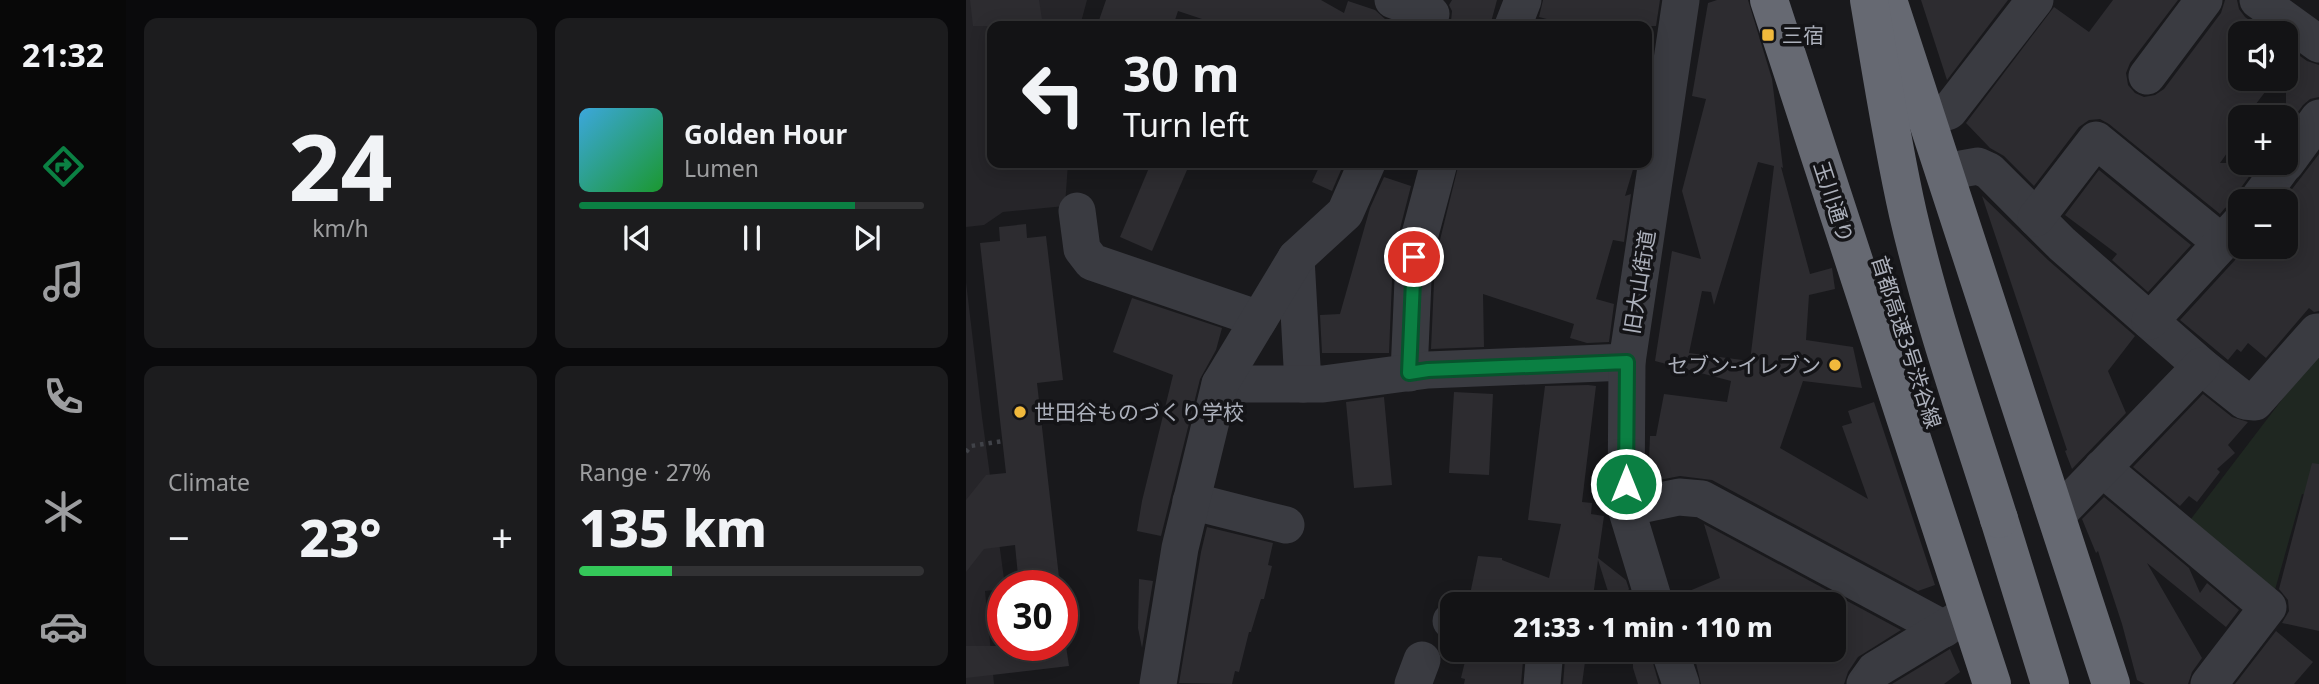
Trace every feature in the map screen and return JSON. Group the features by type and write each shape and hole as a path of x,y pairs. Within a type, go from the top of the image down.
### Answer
{"highway":[{"name":"玉川通り","path":"1769,0 1956,621 1992,684"},
{"name":"首都高速3号渋谷線","path":"1796,0 2018,684"},
{"path":"1869,0 1893,144 1927,287 2050,684"},
{"path":"1878,0 2097,684"},
{"path":"1888,0 2110,684"}],"street":[{"path":"1393,0 1432,13"},
{"name":"旧大山街道","path":"1652,125 1659,59 1681,0"},
{"path":"1927,118 1950,111 2035,0"},
{"path":"2147,76 2204,0"},
{"path":"2258,0 2319,44"},
{"path":"2298,146 2319,118"},
{"path":"2036,218 2096,140 2228,231"},
{"path":"1944,172 1978,166 1989,171 2062,244 2245,401 2255,402 2319,332"},
{"path":"1158,684 1180,548 1220,384 1296,258 1345,213 1365,168"},
{"path":"1409,373 1414,257 1438,168"},
{"name":"旧大山街道","path":"1647,168 1627,362 1626,508 1651,592"},
{"path":"1077,211 1082,249 1092,262 1259,319"},
{"path":"2150,321 2228,236"},
{"path":"1296,258 1303,384"},
{"path":"1220,384 1323,384 1428,370 1627,362"},
{"path":"2057,515 2201,366"},
{"path":"2102,468 2268,607 2208,684"},
{"path":"1626,508 1679,497 1702,499 1956,621"},
{"path":"1191,501 1286,525"},
{"path":"1865,684 1875,670 1956,621"},
{"path":"1542,684 1544,662"},
{"path":"1673,662 1681,684"}],"path":[{"path":"966,452 971,446 1003,441"}],"shaded area":[{"path":"966,0 1087,0 1081,21 987,21 987,168 1068,168 1065,206 1003,212 984,225 966,227"},
{"path":"966,282 1003,570 987,570 985,591 987,661 992,661 994,684 966,684"},
{"path":"2319,351 2319,481 2315,496 2302,494 2271,604 2181,532"}],"building":[{"path":"970,0 1039,0 1042,21 987,21 987,26 973,26"},
{"path":"1106,0 1321,0 1344,13 1348,1 1375,10 1390,21 1208,21 1178,11 1175,21 1099,21"},
{"path":"1452,0 1497,0 1491,21 1451,21 1452,11 1449,5"},
{"path":"1543,0 1660,0 1656,26 1652,26 1652,21 1554,21 1539,17"},
{"path":"1717,0 1748,0 1772,79 1783,168 1781,167 1810,274 1832,268 1835,289 1809,295 1806,340 1853,347 1862,388 1803,381 1780,448 1868,499 1842,426 1852,423 1848,411 1874,402 1935,585 1918,591 1712,480 1680,476 1648,482 1650,436 1656,436 1664,394 1727,402 1731,381 1655,361 1672,251 1701,259 1682,191 1706,99 1692,96 1708,3","holes":["1758,162 1774,166 1750,361 1689,353 1702,291 1711,292 1714,305"]},
{"path":"1921,0 2008,0 1947,80"},
{"path":"2113,0 2178,0 2130,63 2126,73 2128,85 2135,93 2144,97 2155,95 2164,89 2221,13 2225,0 2237,0 2239,9 2251,21 2228,21 2228,91 2266,91 2255,105 2228,105 2228,152 2220,163 2228,163 2228,175 2250,175 2240,189 2228,189 2228,207 2220,214 2100,119 2089,120 2079,127 2034,186 1966,123 2054,7 2089,32"},
{"path":"2298,55 2319,65 2319,97 2310,99 2298,112 2298,105 2286,105 2286,91 2298,91"},
{"path":"2319,154 2319,311 2314,312 2309,308 2266,358 2248,343 2241,352 2237,349 2228,360 2180,320 2236,259 2298,259 2298,189 2292,189"},
{"path":"1149,168 1188,168 1152,251 1120,237"},
{"path":"1319,168 1342,168 1332,191 1312,182"},
{"path":"1458,168 1633,168 1625,196 1631,194 1624,242 1613,240 1596,299 1614,304 1609,342 1587,343 1570,338 1574,324 1483,294 1484,347 1431,349 1435,260"},
{"path":"2099,170 2191,245 2148,292 2112,260 2117,254 2065,215"},
{"path":"1384,177 1411,186 1393,256 1389,353 1322,353 1320,315 1340,314 1370,208"},
{"path":"1982,196 2048,260 2135,336 2108,371 2126,413 2072,469 2065,451 2067,450"},
{"name":"世田谷ものづくり学校","path":"1026,224 1027,238 1046,236 1063,380 1037,383 1058,570 1017,570 1015,545 984,549 966,572 966,500 986,475 1006,473 980,243 1000,241 999,227"},
{"path":"1132,298 1222,328 1216,350 1200,379 1161,536 1137,531 1173,375 1113,352"},
{"path":"1545,386 1596,386 1582,502 1592,503 1591,514 1604,516 1598,558 1626,580 1627,592 1608,592 1598,560 1594,592 1470,592 1478,556 1502,558 1549,578 1561,524 1528,520"},
{"path":"1454,392 1493,394 1489,475 1449,473"},
{"path":"2203,394 2232,417 2248,422 2228,445 2235,453 2217,469 2220,472 2197,502 2189,496 2180,506 2133,467"},
{"path":"1384,397 1392,485 1354,488 1346,402"},
{"path":"2312,463 2319,464 2319,631 2282,623 2289,611 2288,600 2279,589"},
{"path":"2104,497 2189,568 2200,593 2207,583 2239,610 2226,627 2147,563 2202,658 2192,672 2188,684 2145,684 2137,680 2098,551 2096,553 2082,519"},
{"path":"1704,524 1830,592 1687,592 1720,578"},
{"path":"1207,527 1273,543 1268,565 1272,566 1264,599 1261,599 1239,672 1235,671 1232,684 1179,683"},
{"path":"1139,579 1153,581 1142,648 1138,628"},
{"path":"1846,600 1901,630 1858,657 1844,684 1701,684 1696,663 1846,662"},
{"path":"2276,631 2313,662 2294,684 2235,684"},
{"path":"966,646 987,646 987,661 1068,661 1069,666 966,678"},
{"path":"1950,649 1960,672 1944,684 1892,684"},
{"path":"1465,662 1523,662 1521,684 1464,684 1465,679 1461,678"},
{"path":"1565,662 1585,662 1582,684 1563,684"},
{"path":"1633,662 1653,662 1659,684 1638,684"}],"place":[{"name":"三宿","path":"1768,35"},
{"name":"セブン-イレブン","path":"1835,365"},
{"name":"世田谷ものづくり学校","path":"1020,412"}],"route":[{"path":"1414,257 1409,373 1627,362 1626,484"}]}
